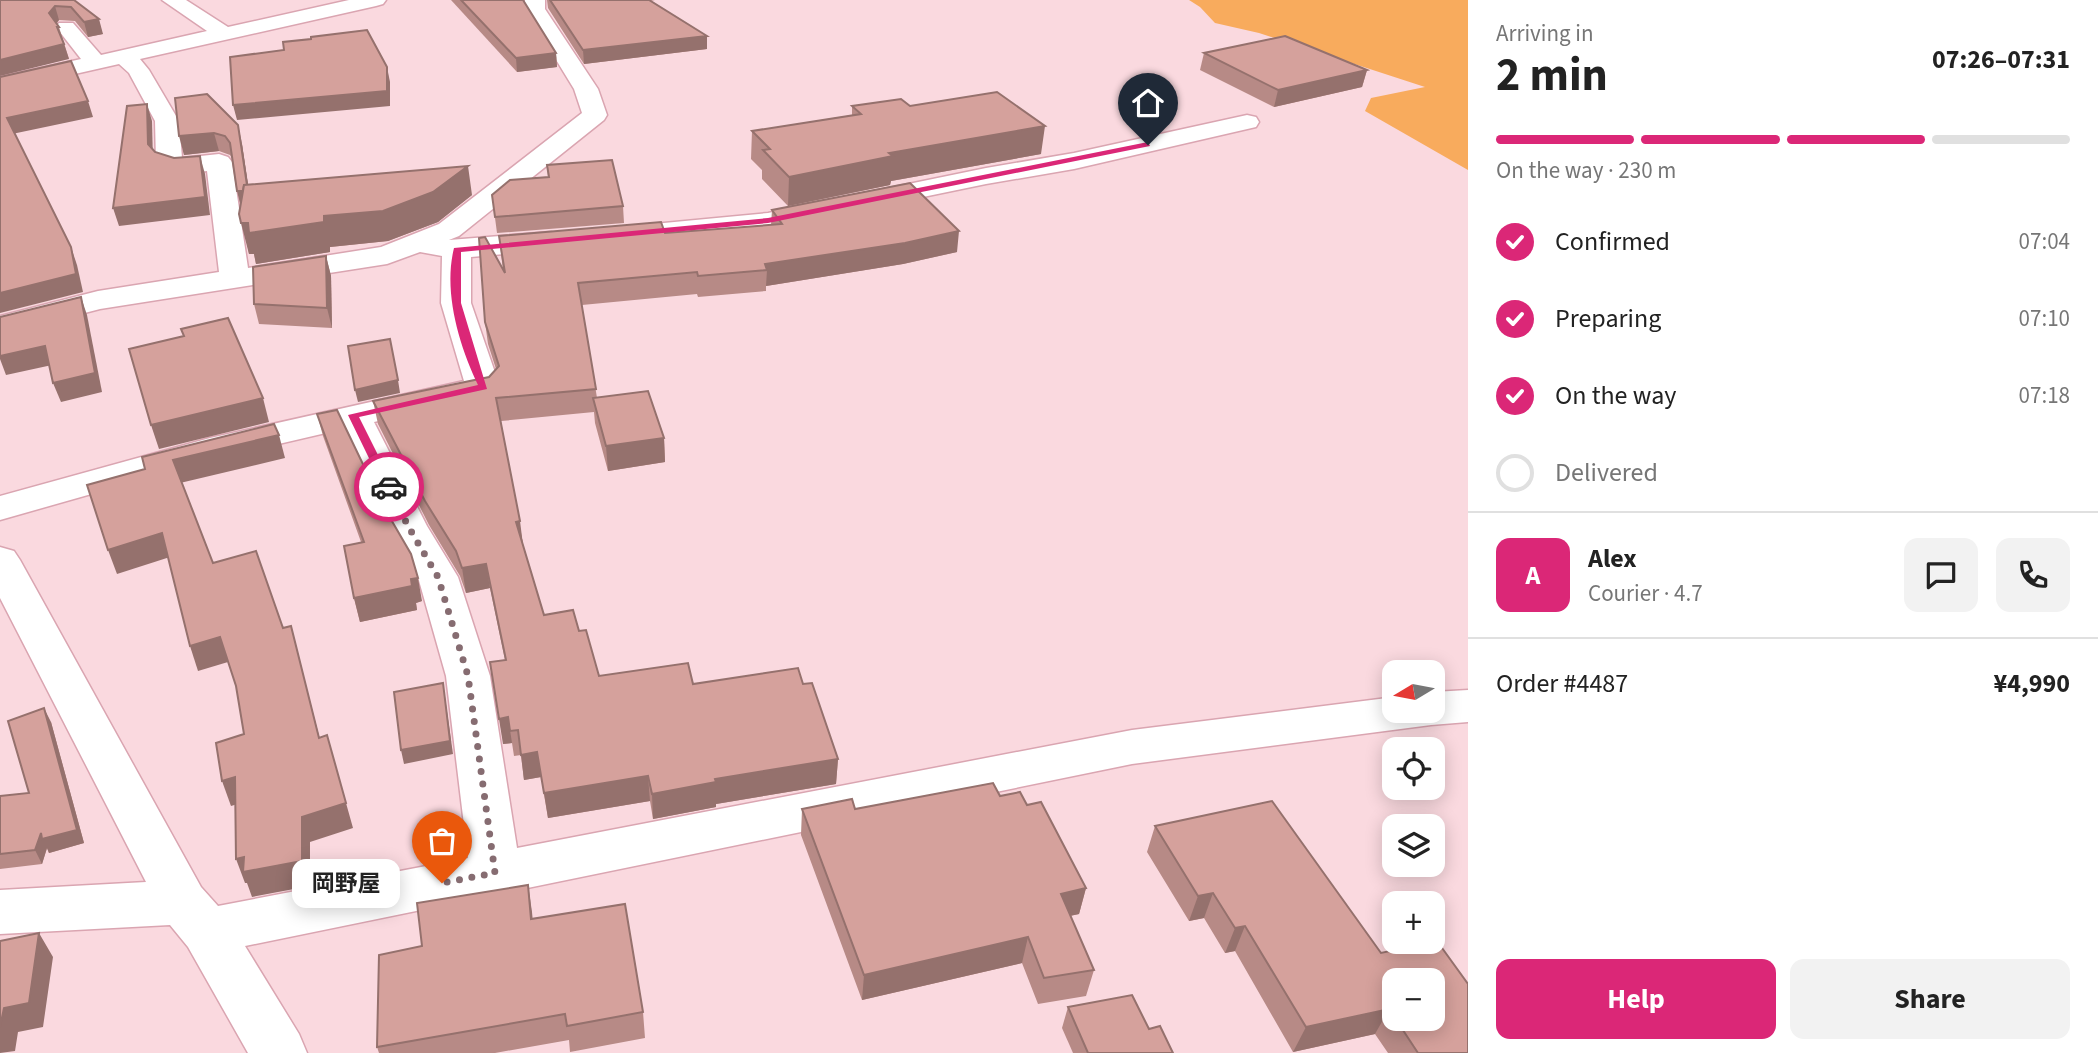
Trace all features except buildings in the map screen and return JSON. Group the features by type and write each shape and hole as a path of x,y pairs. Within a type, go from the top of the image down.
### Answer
{"street":[{"path":"172,0 225,34"},
{"path":"0,85 376,0"},
{"path":"0,326 98,300 387,255 449,230 595,115 586,89 535,9 535,0"},
{"path":"66,27 95,62"},
{"path":"124,57 138,69 167,121 169,162 177,166 219,162 234,277"},
{"path":"417,243 457,250 768,221 1073,161 1247,122"},
{"path":"0,508 210,449 484,387 474,365 456,303 457,250"},
{"path":"353,415 408,526 438,577 468,676 495,873"},
{"path":"0,559 195,916 279,1053"},
{"path":"1446,708 1468,706"},
{"path":"0,912 195,916 495,873 1132,747 1382,715"}],"shaded area":[{"path":"1189,0 1468,0 1468,170 1365,111 1371,98 1425,87 1259,33 1215,23"}],"way so far":[{"path":"389,487 438,577 468,676 495,873 442,883"}],"place":[{"name":"岡野屋","path":"442,883"}],"route":[{"path":"389,487 353,415 484,387 474,365 456,303 457,250 768,221 1148,145"}]}
